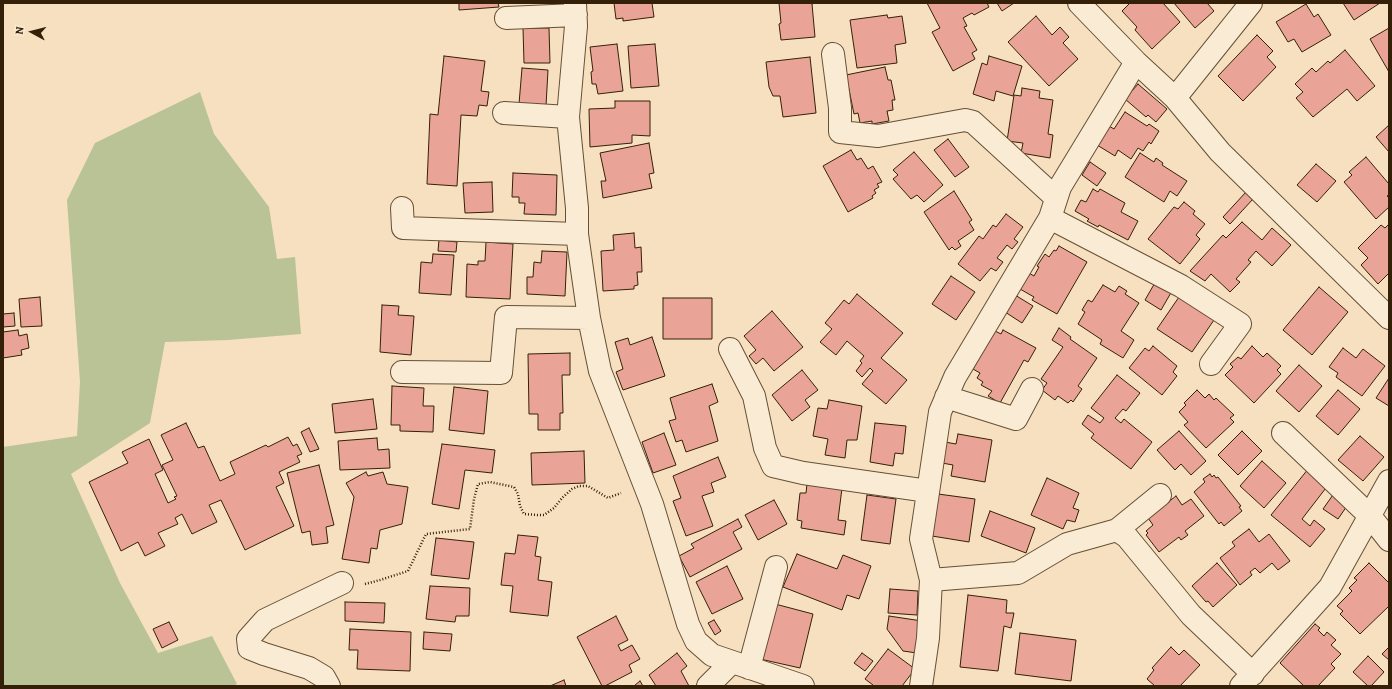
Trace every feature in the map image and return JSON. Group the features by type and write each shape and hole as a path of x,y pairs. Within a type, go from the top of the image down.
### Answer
{"street":[{"path":"1079,3 1136,62 1175,98 1220,152 1386,308"},
{"path":"1175,98 1251,3"},
{"path":"506,18 576,9 568,117 577,208 577,234 589,318 600,371 652,504 688,624 696,641 712,655 803,686"},
{"path":"833,54 840,108 840,132 878,136 965,120 973,122 1053,208 1240,324 1211,364"},
{"path":"921,686 928,638 931,580 921,539 940,412 955,377 1053,208 1060,187 1136,62"},
{"path":"504,113 568,117"},
{"path":"402,208 403,228 577,234"},
{"path":"402,372 501,373 506,317 589,318"},
{"path":"730,349 754,396 766,448 773,466 803,473 928,491"},
{"path":"946,397 1016,419 1032,389"},
{"path":"1283,433 1370,516 1389,540"},
{"path":"1117,530 1127,537 1247,680 1330,587 1389,481"},
{"path":"931,580 1018,573 1067,544 1117,530 1160,495"},
{"path":"708,686 740,665 776,567"},
{"path":"329,686 324,676 309,668 249,648 248,639 265,620 342,583"}],"path":[{"path":"342,583 353,586 380,580 408,571 426,534 470,529 474,499 478,484 490,482 514,487 518,494 520,506 524,514 537,516 544,515 554,508 572,488 588,486 608,498 643,483"}],"green space":[{"path":"200,92 214,134 269,207 277,259 295,257 301,334 228,340 165,342 150,423 71,474 120,583 158,653 212,636 237,684 233,686 3,686 3,447 77,436 80,382 67,200 95,143"}],"building":[{"path":"459,3 498,3 499,7 459,10"},
{"path":"614,3 652,3 654,17 623,21 623,18 616,19"},
{"path":"779,3 815,3 812,4 815,37 781,40"},
{"path":"927,3 987,3 989,7 974,15 972,13 963,18 967,26 964,27 977,50 972,53 975,59 953,71 932,32 940,28"},
{"path":"997,3 1014,3 1002,11"},
{"path":"1130,3 1163,3 1180,22 1152,49 1135,30 1137,27 1122,11"},
{"path":"1174,3 1207,3 1214,11 1195,28"},
{"path":"1343,3 1380,3 1354,20"},
{"path":"1306,4 1314,17 1318,14 1331,35 1302,52 1294,39 1288,42 1276,22"},
{"path":"887,15 888,18 902,16 906,43 895,45 897,63 857,68 850,20"},
{"path":"1036,16 1052,35 1060,27 1069,37 1063,43 1078,59 1049,86 1008,42"},
{"path":"523,28 549,28 550,63 524,63"},
{"path":"1389,28 1389,72 1370,39"},
{"path":"1257,35 1273,51 1267,57 1276,67 1243,101 1218,76"},
{"path":"617,44 623,91 598,94 596,84 592,84 591,72 593,71 590,47"},
{"path":"655,44 659,86 631,88 628,46"},
{"path":"1345,50 1375,86 1357,101 1347,89 1313,117 1296,98 1303,92 1295,84 1312,68 1316,72 1328,61 1330,63"},
{"path":"444,56 485,61 481,91 489,92 487,106 479,105 477,116 461,115 457,186 427,184 430,114 438,115"},
{"path":"989,56 1022,66 1013,96 996,91 994,101 973,94 982,63 987,65"},
{"path":"810,57 816,113 783,117 780,96 773,96 769,87 766,62"},
{"path":"885,67 888,80 891,80 895,100 892,100 893,110 887,111 889,121 872,124 872,121 860,123 858,113 854,114 846,75"},
{"path":"522,68 548,70 546,106 519,104"},
{"path":"1138,84 1167,109 1156,122 1148,115 1146,117 1125,99"},
{"path":"1022,88 1040,91 1039,98 1053,100 1048,134 1053,135 1050,158 1021,153 1023,143 1007,141 1014,95 1021,96"},
{"path":"615,101 650,101 650,136 632,135 632,143 590,147 589,109 615,108"},
{"path":"1125,112 1147,126 1149,124 1159,131 1151,144 1149,142 1143,151 1138,148 1131,159 1118,150 1115,156 1097,145 1109,126 1114,129"},
{"path":"1389,125 1389,152 1376,137"},
{"path":"948,139 969,167 955,177 934,150"},
{"path":"649,143 654,173 649,174 652,188 603,198 601,181 606,181 600,153"},
{"path":"851,150 857,160 861,158 868,169 873,166 882,182 877,184 879,187 874,190 876,193 872,196 873,198 848,212 823,166"},
{"path":"914,152 943,185 924,202 917,195 911,199 893,179 898,175 893,170"},
{"path":"1140,153 1154,162 1156,158 1163,163 1162,165 1187,181 1177,196 1170,191 1164,202 1125,177"},
{"path":"1366,157 1389,184 1389,195 1387,196 1389,198 1389,207 1376,219 1344,182 1352,175 1349,172"},
{"path":"1090,162 1106,173 1097,186 1082,175"},
{"path":"1316,164 1336,181 1317,202 1297,185"},
{"path":"513,173 557,175 556,215 524,214 525,203 519,203 519,197 512,197"},
{"path":"492,182 493,212 465,213 463,183"},
{"path":"1093,189 1098,192 1100,189 1125,203 1121,212 1138,221 1128,240 1099,225 1098,227 1087,221 1089,219 1075,211 1081,200 1086,202"},
{"path":"954,191 972,220 969,222 974,230 958,241 961,246 955,250 952,247 949,250 924,212"},
{"path":"1246,192 1253,199 1230,224 1223,217"},
{"path":"1184,202 1195,211 1193,214 1205,224 1196,235 1200,239 1180,264 1148,239 1174,207 1178,209"},
{"path":"1006,214 1023,227 1014,239 1018,242 1012,249 1007,245 997,258 1003,262 996,271 991,268 980,281 958,264 979,236 983,239 993,225 996,227"},
{"path":"1242,222 1262,240 1272,228 1291,245 1272,266 1256,251 1248,260 1251,262 1236,279 1240,282 1230,292 1211,274 1205,281 1190,271 1223,235 1226,238"},
{"path":"1389,224 1389,273 1378,284 1361,265 1368,258 1358,248 1381,225 1385,228"},
{"path":"634,233 635,248 641,247 642,272 637,272 638,285 634,286 634,289 603,291 601,251 614,250 613,235"},
{"path":"439,240 457,242 456,252 438,251"},
{"path":"486,242 513,244 510,299 466,297 467,264 478,265 478,261 485,261"},
{"path":"1059,246 1087,262 1057,314 1032,300 1034,297 1020,289 1029,273 1034,276 1039,267 1037,266 1045,254 1049,257"},
{"path":"542,251 567,252 565,296 527,294 527,277 533,277 534,262 541,263"},
{"path":"433,254 454,255 451,295 419,293 421,262 432,263"},
{"path":"951,276 975,292 956,320 932,304"},
{"path":"1156,281 1172,291 1161,310 1145,300"},
{"path":"1103,285 1115,292 1119,286 1127,291 1125,294 1139,303 1121,331 1134,340 1123,358 1100,344 1102,340 1078,324 1085,312 1082,310 1088,300 1092,302"},
{"path":"1319,287 1348,312 1312,355 1283,330"},
{"path":"857,294 903,333 881,358 907,380 886,404 862,384 873,371 870,368 862,377 856,371 862,363 860,361 864,356 847,341 836,355 820,342 832,329 825,323 844,300 849,304"},
{"path":"1015,295 1033,306 1022,323 1005,312"},
{"path":"40,297 42,326 21,327 19,299"},
{"path":"1179,297 1214,320 1192,352 1157,329"},
{"path":"663,298 712,298 712,339 663,339"},
{"path":"382,305 399,306 398,315 414,316 411,355 380,352"},
{"path":"772,311 803,347 774,371 763,358 756,364 749,356 756,350 744,336"},
{"path":"14,313 15,326 3,327 3,314"},
{"path":"1059,328 1071,337 1070,339 1097,358 1078,386 1082,389 1073,402 1071,400 1068,403 1058,396 1055,400 1042,390 1047,383 1041,379 1063,347 1052,340"},
{"path":"18,330 19,336 27,334 29,348 21,350 22,355 3,358 3,332"},
{"path":"1003,330 1036,348 1028,362 1024,360 1000,403 988,396 992,391 981,385 983,382 977,378 980,373 973,369 995,331 1001,334"},
{"path":"652,337 665,376 623,390 616,372 623,369 615,342 628,338 630,345"},
{"path":"1153,346 1177,366 1173,372 1177,376 1162,395 1129,368 1145,348 1149,351"},
{"path":"1252,346 1263,357 1267,353 1281,366 1277,370 1281,374 1254,403 1225,375 1233,367 1230,364 1238,357 1241,359"},
{"path":"1343,348 1356,358 1363,349 1385,366 1362,396 1336,377 1338,373 1329,367"},
{"path":"570,353 570,375 562,375 563,413 560,413 560,430 538,430 538,414 529,414 528,354"},
{"path":"1299,365 1322,386 1299,412 1276,391"},
{"path":"802,370 818,390 805,400 810,407 792,421 772,395"},
{"path":"1117,375 1140,393 1126,411 1123,409 1115,418 1121,423 1124,419 1152,442 1131,469 1091,438 1094,434 1082,424 1088,415 1100,423 1104,418 1091,408"},
{"path":"1389,378 1389,406 1376,398"},
{"path":"712,384 718,402 709,406 718,441 686,452 682,440 676,442 669,421 676,419 670,398"},
{"path":"392,386 424,388 423,406 434,406 433,432 400,431 400,425 391,425"},
{"path":"454,387 488,391 484,434 449,430"},
{"path":"1197,390 1205,398 1209,394 1214,400 1216,398 1234,415 1230,418 1234,422 1206,448 1184,425 1188,422 1179,412 1186,405 1184,403"},
{"path":"1338,390 1360,409 1338,435 1316,416"},
{"path":"373,399 377,429 335,433 332,404"},
{"path":"829,400 862,406 857,440 847,440 845,458 825,455 828,439 813,436 818,408 827,409"},
{"path":"186,423 198,448 204,446 220,481 235,474 230,462 266,445 268,447 288,437 293,446 297,444 302,454 297,456 300,462 279,472 284,483 276,487 294,526 245,550 221,500 209,505 217,522 192,534 182,514 175,518 178,524 158,533 165,546 145,556 138,542 121,551 89,482 128,463 122,452 149,439 163,470 155,474 168,503 176,499 174,497 177,496 162,465 173,460 161,435"},
{"path":"875,423 906,426 903,454 895,453 893,466 870,462"},
{"path":"309,428 319,449 310,452 301,432"},
{"path":"1179,431 1206,461 1191,475 1181,464 1175,470 1157,450"},
{"path":"1242,431 1262,451 1238,475 1218,455"},
{"path":"664,433 676,465 653,473 642,442"},
{"path":"958,434 992,440 985,482 951,476 953,465 942,463 945,442 956,444"},
{"path":"1360,436 1384,457 1363,481 1338,460"},
{"path":"377,438 378,450 389,449 390,468 340,470 338,441"},
{"path":"442,444 495,450 492,473 465,470 459,509 432,504"},
{"path":"584,451 585,483 532,485 531,453"},
{"path":"718,457 726,477 711,483 714,492 702,496 713,526 686,536 673,501 681,498 673,476"},
{"path":"1262,461 1286,483 1264,508 1240,486"},
{"path":"319,465 334,525 326,527 328,543 312,545 310,531 302,533 287,473"},
{"path":"1309,468 1329,484 1302,519 1310,526 1314,520 1325,529 1310,547 1271,515"},
{"path":"366,472 368,476 383,472 387,484 408,487 402,524 380,530 377,549 371,548 369,563 342,559 354,497 346,483"},
{"path":"1210,474 1212,477 1214,475 1216,478 1218,477 1241,506 1239,507 1242,511 1224,526 1221,522 1219,524 1194,492 1205,482 1203,479"},
{"path":"1047,478 1079,493 1073,508 1079,510 1075,522 1067,520 1063,529 1031,515"},
{"path":"807,484 842,488 838,520 846,521 844,535 801,528 802,521 797,520 800,493 806,493"},
{"path":"1335,492 1349,503 1338,519 1323,509"},
{"path":"938,494 975,499 969,542 932,536"},
{"path":"867,495 896,499 890,544 861,540"},
{"path":"1176,496 1182,505 1191,499 1204,516 1185,531 1188,535 1181,540 1179,537 1159,552 1146,535 1148,533 1146,531 1153,525 1148,518"},
{"path":"774,500 787,524 758,540 745,515"},
{"path":"990,511 1035,528 1026,553 981,536"},
{"path":"738,519 742,527 733,532 742,549 690,577 679,556 694,548 691,544"},
{"path":"1249,529 1259,542 1269,534 1290,561 1278,570 1272,563 1260,573 1255,568 1250,572 1252,575 1240,585 1220,558 1235,546 1232,542"},
{"path":"518,535 538,537 535,556 541,557 538,580 552,582 548,616 510,612 513,586 501,585 505,553 515,554"},
{"path":"436,538 474,542 469,579 431,575"},
{"path":"797,554 837,569 843,555 871,566 859,599 847,595 842,610 783,587"},
{"path":"1217,563 1237,585 1213,607 1208,601 1206,602 1192,586"},
{"path":"1369,563 1389,583 1389,606 1360,634 1340,614 1343,611 1337,606 1352,591 1349,588 1357,580 1354,578"},
{"path":"727,566 743,599 712,614 696,582"},
{"path":"430,586 470,588 469,616 456,616 455,622 426,619"},
{"path":"890,589 918,591 917,615 888,613"},
{"path":"968,595 1007,600 1006,613 1014,613 1011,628 1004,626 998,671 960,667"},
{"path":"345,602 385,603 384,623 345,621"},
{"path":"775,604 813,614 800,668 760,659"},
{"path":"616,616 628,640 618,645 621,651 632,645 640,659 629,665 632,672 605,686 602,686 577,637"},
{"path":"889,616 922,621 917,653 903,651 887,629"},
{"path":"714,620 721,631 715,635 708,623"},
{"path":"169,622 178,640 162,648 153,629"},
{"path":"1315,624 1320,628 1318,630 1324,636 1327,632 1336,640 1331,645 1341,654 1331,664 1335,668 1318,686 1304,686 1280,663"},
{"path":"350,629 411,632 410,671 357,669 358,650 349,650"},
{"path":"424,632 452,634 450,651 423,649"},
{"path":"1020,633 1076,640 1071,681 1015,674"},
{"path":"1171,647 1179,655 1184,650 1200,665 1180,686 1155,686 1147,679 1154,670 1152,668"},
{"path":"1389,647 1389,660 1382,654"},
{"path":"888,649 915,669 902,686 873,686 865,679"},
{"path":"677,653 687,666 681,671 689,686 656,686 649,675"},
{"path":"862,653 873,661 865,671 854,663"},
{"path":"1368,656 1384,672 1371,686 1368,686 1353,672"},
{"path":"564,680 566,686 550,686"},
{"path":"640,681 643,686 634,686"}]}
